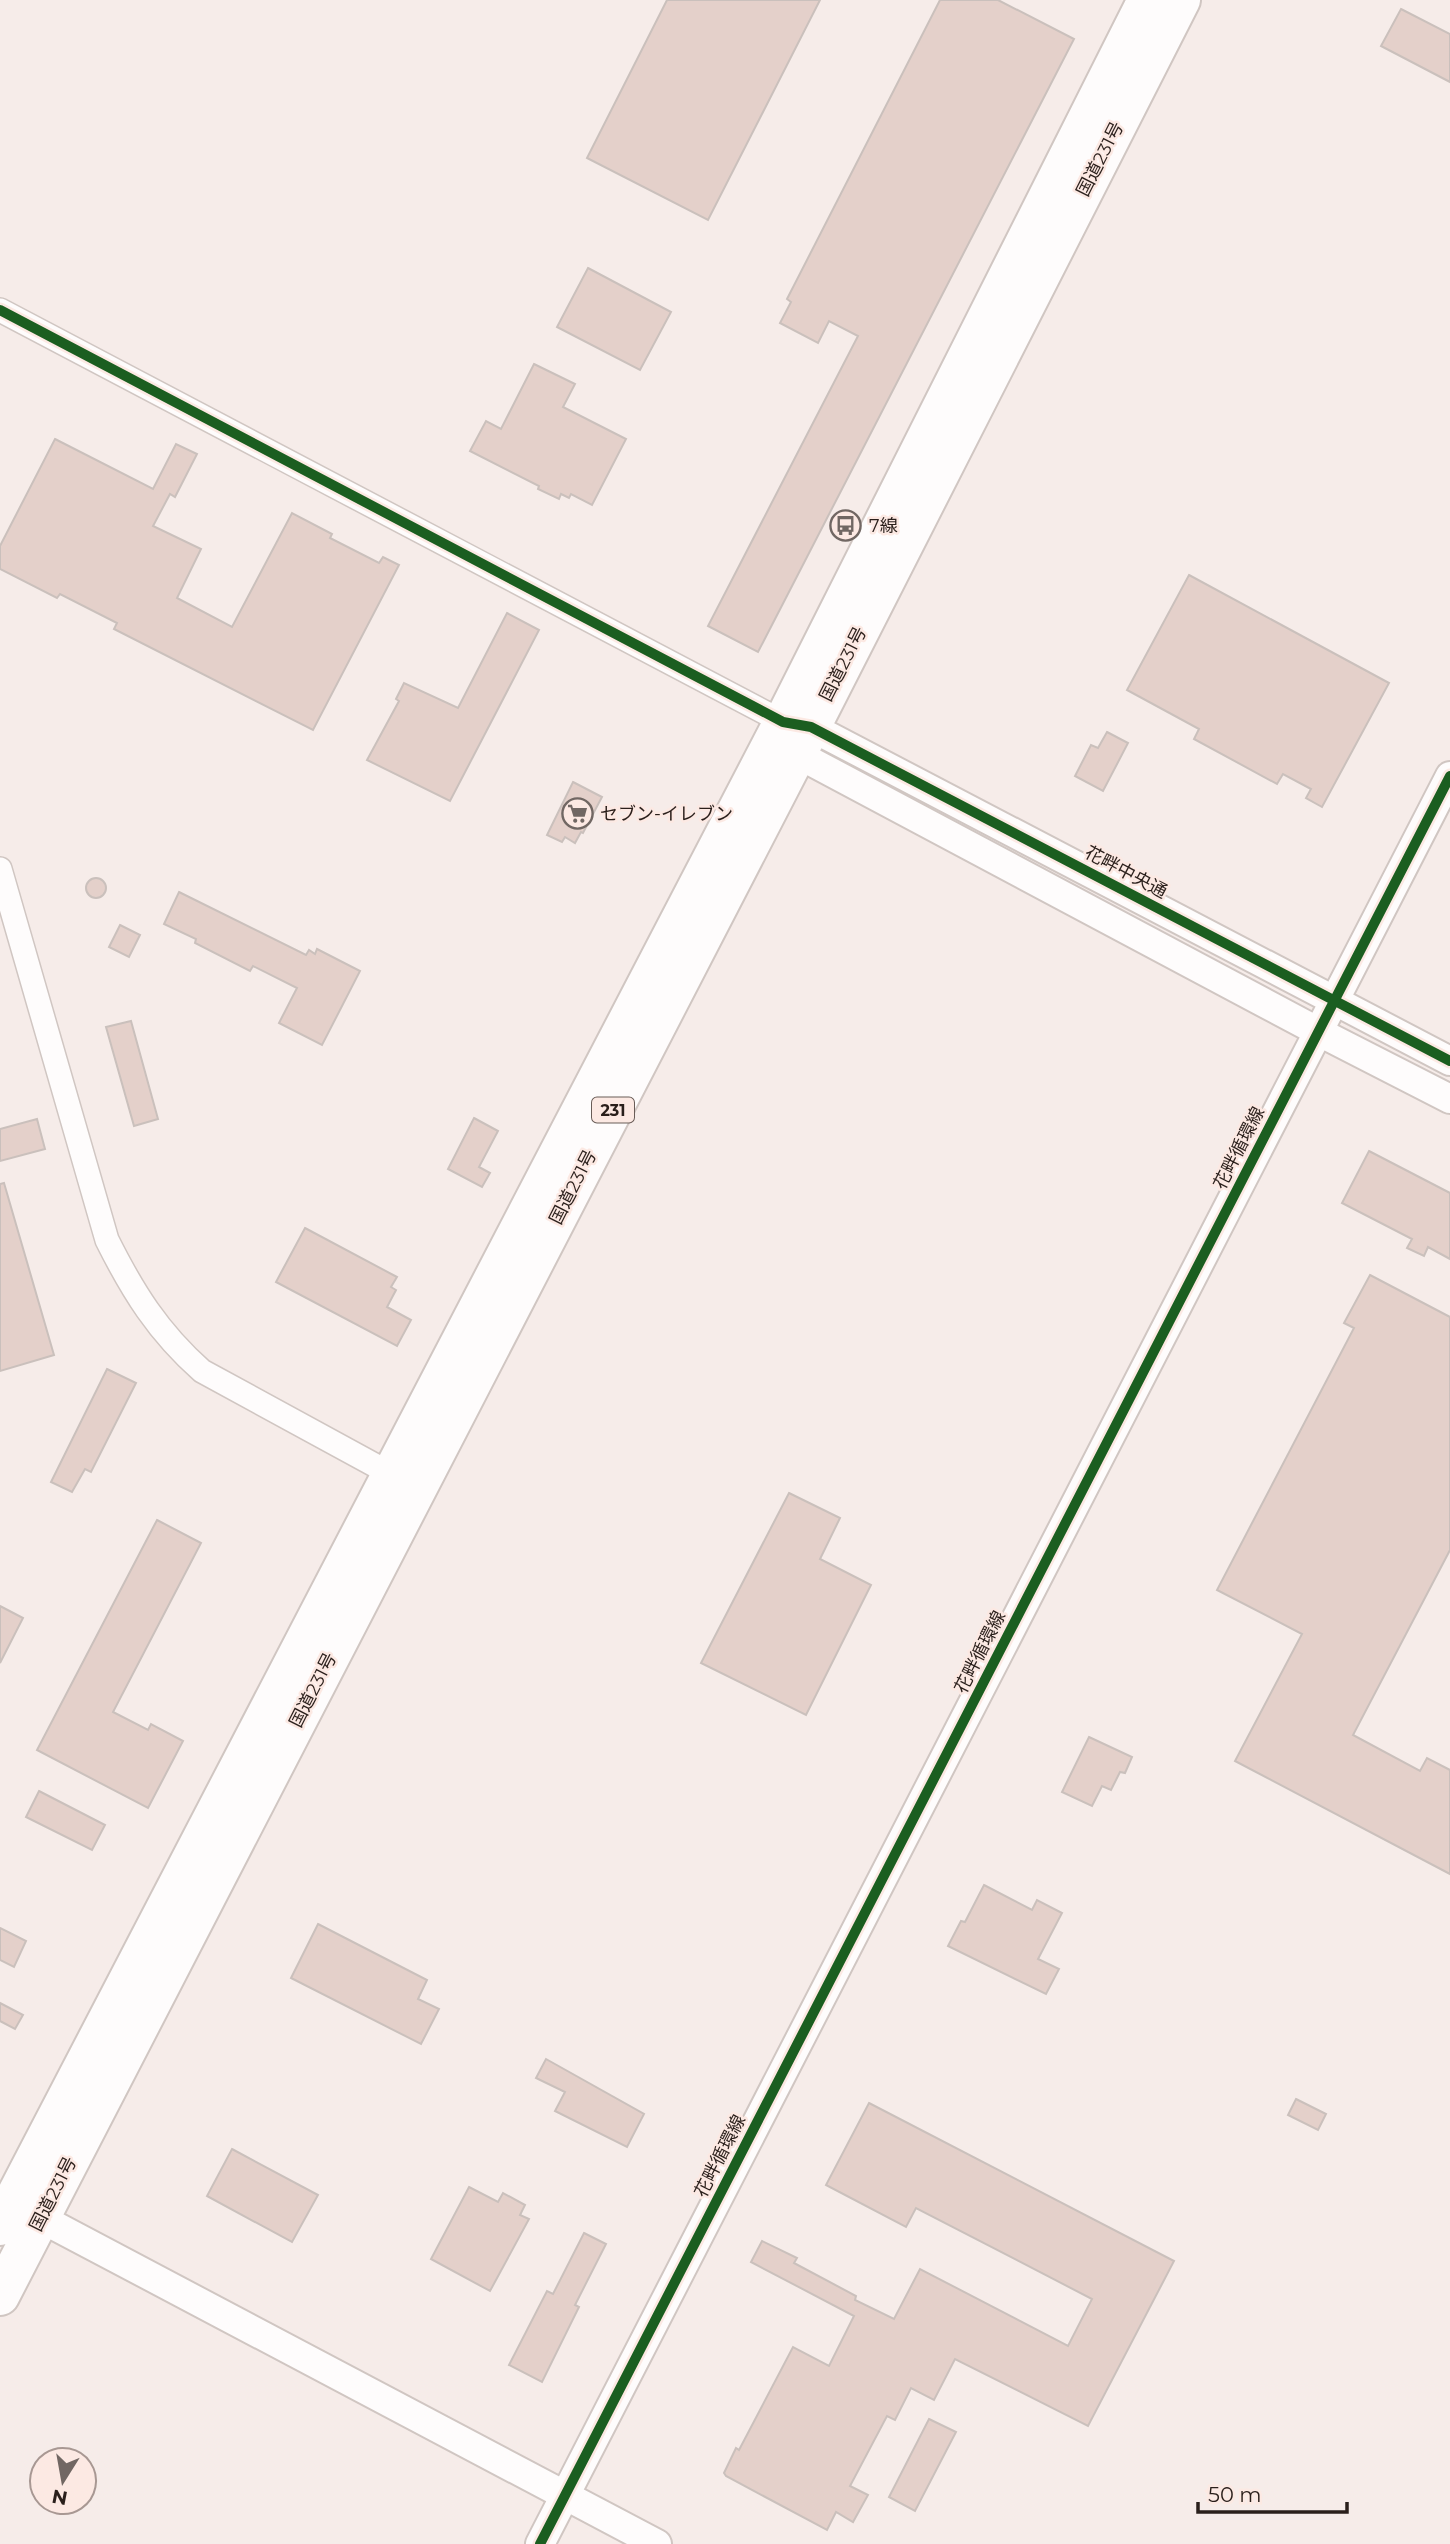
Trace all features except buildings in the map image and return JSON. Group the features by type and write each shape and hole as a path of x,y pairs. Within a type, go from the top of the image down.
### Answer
{"highway":[{"name":"国道231号","path":"797,734 1147,0"},
{"name":"国道231号","path":"0,2296 13,2211 404,1481 1181,0"}],"street":[{"path":"0,310 797,734 1319,1032 1450,1099"},
{"name":"花畔中央通","path":"797,734 1450,1061"},
{"name":"花畔循環線","path":"540,2544 1450,776"},
{"path":"0,869 5,903 107,1240 127,1280 150,1316 175,1348 202,1371 404,1481"},
{"path":"13,2211 657,2544"}],"cycle path":[{"path":"0,310 783,722 811,727 1450,1061"},
{"path":"540,2544 1450,776"}],"place":[{"name":"7線","path":"846,526"},
{"name":"セブン-イレブン","path":"577,814"}]}
